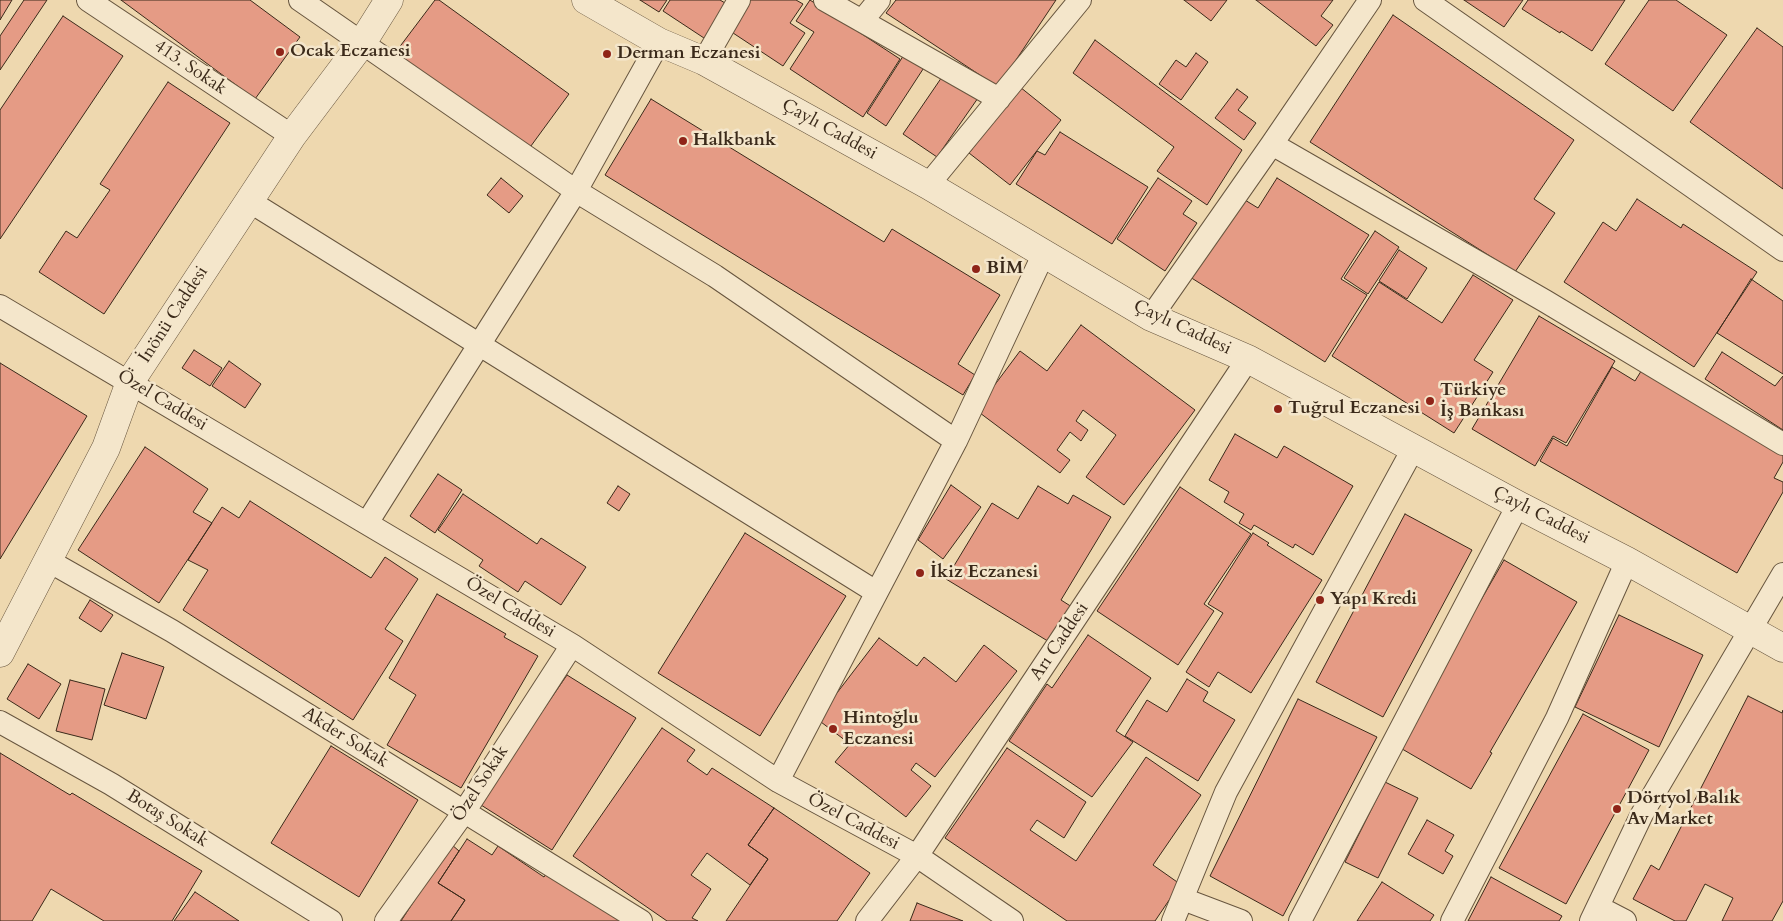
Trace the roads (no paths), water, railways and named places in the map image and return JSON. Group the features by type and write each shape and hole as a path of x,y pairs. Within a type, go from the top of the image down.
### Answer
{"street":[{"name":"413. Sokak","path":"88,0 292,136"},
{"path":"300,0 576,191 716,276 956,441"},
{"name":"İnönü Caddesi","path":"0,653 106,448 130,382 292,136 362,42 389,0"},
{"name":"Çaylı Caddesi","path":"586,0 660,42 704,61 928,186 1151,317 1248,359 1518,505 1627,561 1783,648"},
{"path":"704,61 739,0"},
{"path":"825,0 999,99"},
{"path":"862,22 879,0"},
{"path":"928,186 1080,0"},
{"path":"1151,317 1370,0"},
{"path":"1425,0 1783,250"},
{"path":"367,523 576,191 660,42"},
{"path":"1272,144 1545,301 1783,444"},
{"path":"249,201 876,592"},
{"path":"778,781 956,441 1044,253"},
{"name":"Özel Caddesi","path":"0,306 572,645 778,781 917,856 1012,921"},
{"name":"Arı Caddesi","path":"867,921 917,856 1248,359"},
{"path":"1173,921 1226,792 1413,449"},
{"path":"1300,921 1518,505"},
{"name":"Akder Sokak","path":"47,560 172,631 641,921"},
{"path":"1452,921 1557,718 1627,561"},
{"path":"1625,921 1594,914 1642,814 1783,574"},
{"name":"Özel Sokak","path":"386,921 464,812 572,645"},
{"name":"Botaş Sokak","path":"0,722 111,784 330,921"},
{"path":"1183,899 1241,921"}],"place":[{"name":"Ocak Eczanesi","path":"280,52"},
{"name":"Derman Eczanesi","path":"607,54"},
{"name":"Halkbank","path":"683,141"},
{"name":"BİM","path":"976,269"},
{"name":"Türkiye İş Bankası","path":"1430,401"},
{"name":"Tuğrul Eczanesi","path":"1278,409"},
{"name":"İkiz Eczanesi","path":"920,573"},
{"name":"Yapı Kredi","path":"1320,600"},
{"name":"Hintoğlu Eczanesi","path":"833,729"},
{"name":"Dörtyol Balık Av Market","path":"1617,809"}]}
